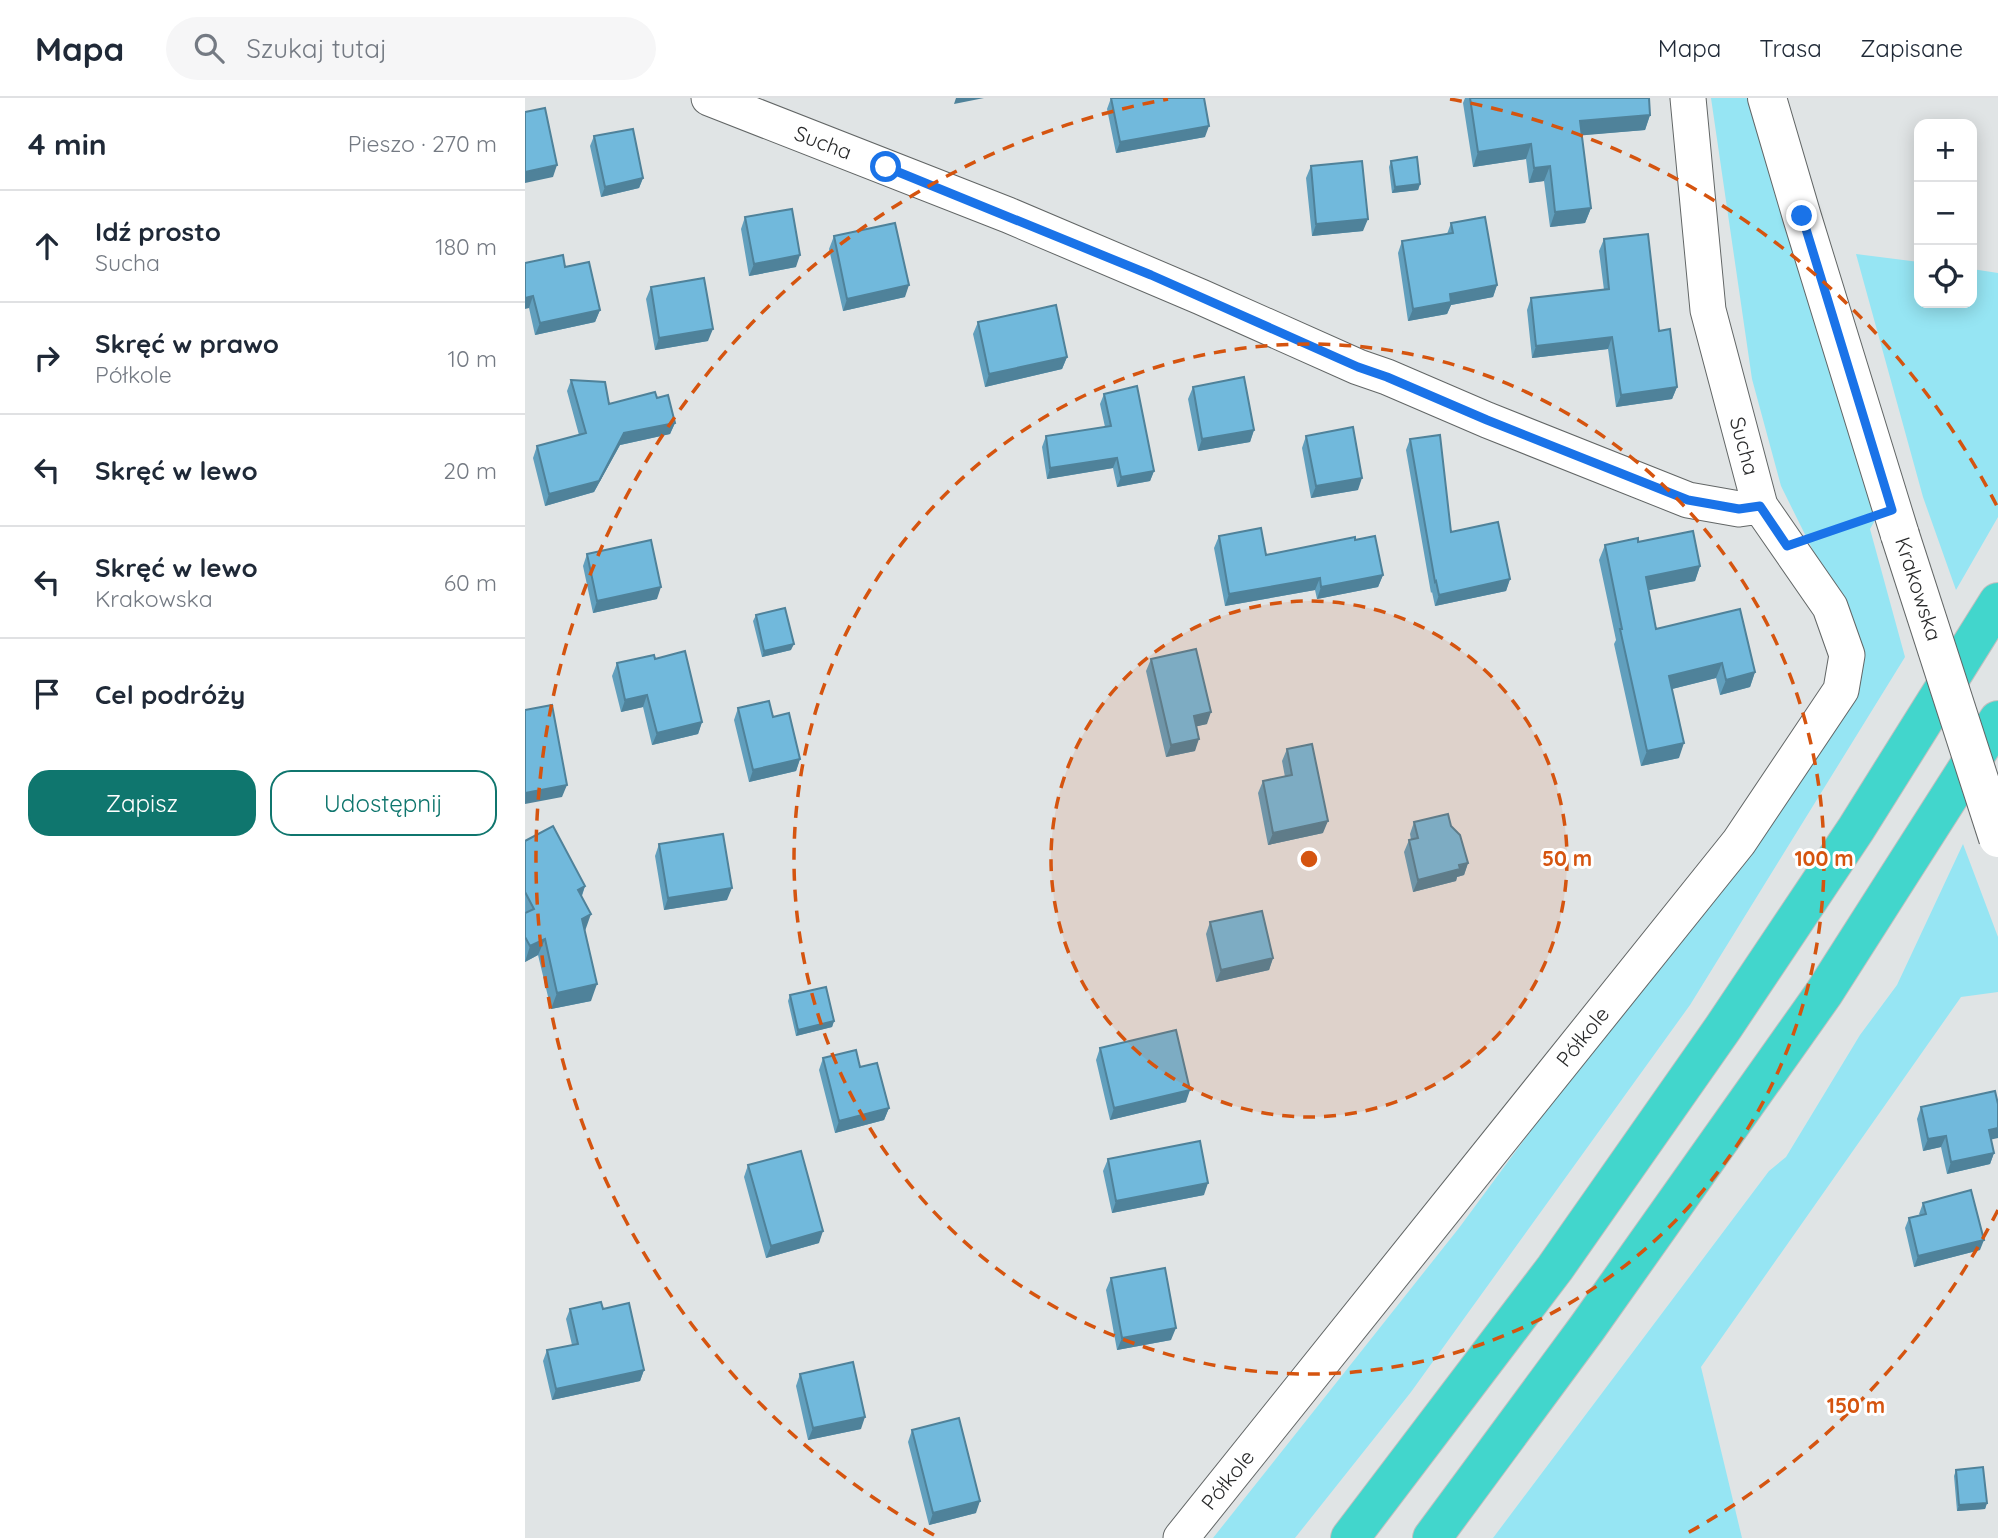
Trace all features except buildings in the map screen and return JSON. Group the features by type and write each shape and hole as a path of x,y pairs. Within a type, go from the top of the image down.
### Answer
{"highway":[{"path":"1350,1538 1555,1268 1723,1028 1856,829 1998,602"},
{"path":"1432,1538 1587,1328 1824,993 1998,720"}],"street":[{"name":"Sucha","path":"709,98 1008,215 1358,367 1688,500 1739,509 1760,506 1708,310 1688,98"},
{"name":"Krakowska","path":"1767,98 1896,522 1998,838"},
{"name":"Półkole","path":"1181,1538 1739,842 1841,690 1847,655 1830,607 1760,506"}],"path":[{"path":"1787,546 1896,522"}],"shaded area":[{"path":"1711,98 1751,98 1878,515 1870,529 1905,657 1690,1005 1411,1392 1295,1538 1213,1538 1459,1228 1857,689 1839,603 1781,486 1752,379"},
{"path":"1856,254 1914,261 1914,308 1977,308 1977,270 1998,273 1998,517 1956,590 1923,497"},
{"path":"1963,844 1998,937 1998,992 1961,997 1701,1367 1742,1538 1493,1538 1769,1171 1786,1157 1860,1035 1897,985"}],"route":[{"path":"886,167 1151,275 1358,367 1688,500 1739,509 1760,506 1787,546 1892,510 1802,216"}]}
